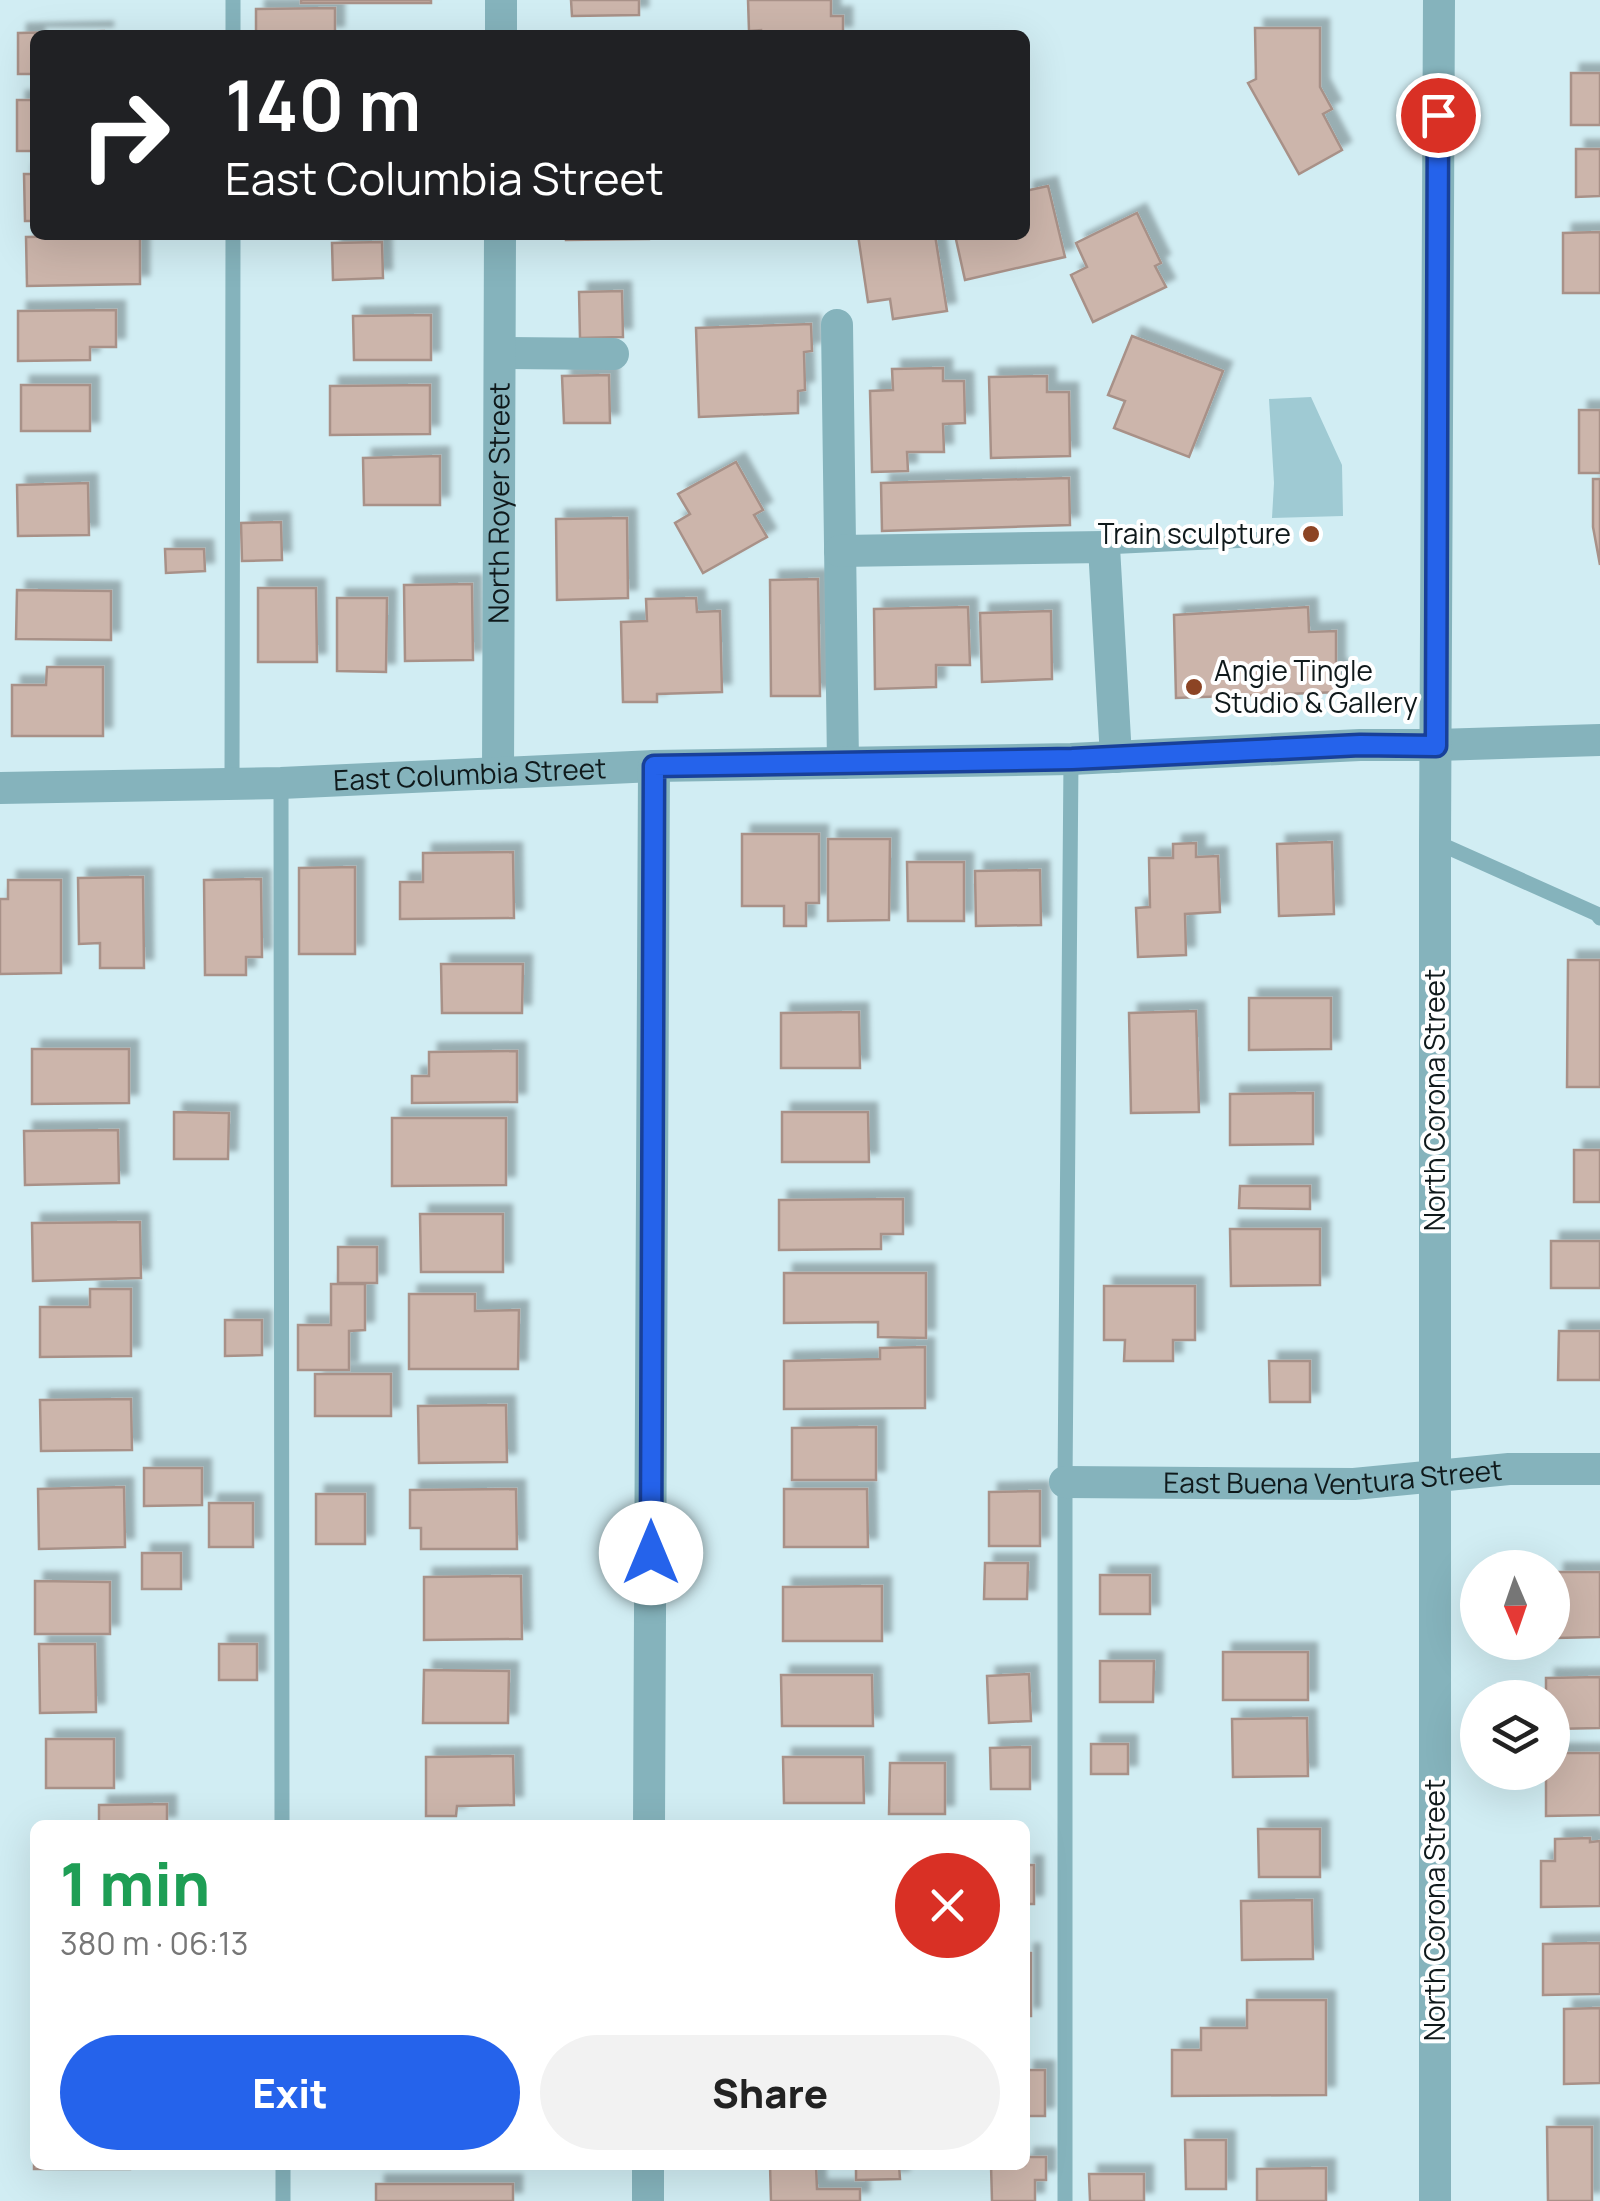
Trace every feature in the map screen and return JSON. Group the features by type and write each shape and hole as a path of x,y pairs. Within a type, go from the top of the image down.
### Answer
{"street":[{"path":"501,0 501,30"},
{"name":"North Corona Street","path":"1435,2201 1439,0"},
{"name":"North Royer Street","path":"498,773 500,240"},
{"path":"837,325 844,763"},
{"path":"500,352 613,354"},
{"path":"840,551 1104,547 1116,757"},
{"name":"East Columbia Street","path":"0,788 281,783 654,766 1072,759 1360,745 1600,740"},
{"path":"650,1820 654,766"},
{"name":"East Buena Ventura Street","path":"1065,1482 1354,1484 1509,1469 1600,1469"},
{"path":"648,2170 648,2201"}],"lane":[{"path":"234,0 234,30"},
{"path":"232,784 233,240"},
{"path":"1104,547 1270,539"},
{"path":"1065,2201 1065,1482 1072,759"},
{"path":"281,783 282,1820"},
{"path":"1435,841 1600,918"},
{"path":"282,2170 282,2201"}],"shaded area":[{"path":"1311,397 1342,465 1343,516 1272,518 1269,399"}],"building":[{"path":"431,0 431,3 301,3"},
{"path":"571,0 639,0 639,15 572,16"},
{"path":"748,0 831,0 831,16 843,16 843,30 749,30"},
{"path":"335,8 335,30 256,30 256,9"},
{"path":"1255,28 1320,28 1320,87 1332,109 1323,114 1342,150 1299,174 1248,83 1256,79"},
{"path":"18,33 30,33 30,74 18,74"},
{"path":"1571,73 1600,73 1600,125 1571,125"},
{"path":"17,100 30,100 30,151 17,151"},
{"path":"1576,149 1600,149 1600,196 1576,197"},
{"path":"24,174 30,174 30,221 25,221"},
{"path":"1048,186 1065,257 965,280 956,240 1030,240 1030,190"},
{"path":"1137,213 1161,263 1155,266 1166,287 1093,322 1071,275 1087,267 1076,243"},
{"path":"1600,232 1600,293 1563,293 1563,233"},
{"path":"26,237 140,240 140,284 27,286"},
{"path":"859,240 936,240 947,311 893,319 890,299 868,302"},
{"path":"382,242 383,278 333,280 332,243"},
{"path":"622,291 623,337 580,338 579,292"},
{"path":"116,310 116,347 90,347 90,360 18,361 18,311"},
{"path":"431,315 431,360 354,360 353,316"},
{"path":"811,324 812,351 804,352 805,390 798,391 798,413 699,417 696,328"},
{"path":"1132,336 1223,371 1189,457 1114,428 1125,401 1108,395"},
{"path":"943,368 943,381 964,381 965,423 943,424 944,452 907,452 908,471 872,472 870,391 893,390 892,369"},
{"path":"609,375 610,423 564,423 562,376"},
{"path":"1047,376 1047,392 1069,392 1070,456 991,458 989,377"},
{"path":"21,385 90,385 90,431 21,431"},
{"path":"430,385 430,434 330,435 330,386"},
{"path":"1579,410 1600,410 1600,473 1579,473"},
{"path":"440,456 440,505 364,505 363,458"},
{"path":"736,462 763,510 754,515 767,537 703,573 675,523 690,514 678,494"},
{"path":"1069,478 1070,525 882,531 881,483"},
{"path":"1593,479 1600,479 1600,565 1593,527"},
{"path":"88,483 89,535 18,536 17,485"},
{"path":"627,518 628,598 557,600 556,519"},
{"path":"281,522 282,560 242,561 241,523"},
{"path":"165,549 204,549 205,571 166,573"},
{"path":"818,579 820,696 771,696 770,580"},
{"path":"472,584 473,660 405,661 404,585"},
{"path":"258,588 316,588 317,662 258,662"},
{"path":"17,590 111,591 111,640 16,639"},
{"path":"337,598 387,598 386,672 337,671"},
{"path":"696,598 697,612 720,611 722,692 657,694 657,702 623,702 621,622 647,621 646,599"},
{"path":"968,607 970,665 936,665 936,687 875,689 874,609"},
{"path":"1308,607 1309,632 1336,631 1340,692 1176,698 1174,615"},
{"path":"1051,611 1052,679 982,682 980,613"},
{"path":"47,667 103,667 103,736 12,736 12,685 46,685"},
{"path":"742,834 819,834 819,903 806,903 806,926 784,926 784,906 742,906"},
{"path":"828,839 890,839 889,920 828,921"},
{"path":"1332,842 1334,914 1279,916 1277,844"},
{"path":"1196,843 1196,857 1218,856 1220,912 1185,914 1186,955 1138,957 1136,908 1150,907 1149,858 1173,858 1173,844"},
{"path":"513,852 514,918 400,919 400,882 423,882 423,853"},
{"path":"907,862 964,862 964,921 908,921"},
{"path":"355,867 355,954 299,954 299,868"},
{"path":"1040,870 1041,925 976,926 975,871"},
{"path":"143,877 144,968 100,968 100,943 79,944 78,878"},
{"path":"261,879 262,957 246,957 246,975 205,975 204,880"},
{"path":"8,880 61,880 61,973 0,974 0,899 8,899"},
{"path":"1568,960 1600,960 1600,1087 1567,1087"},
{"path":"441,964 523,964 522,1013 442,1013"},
{"path":"1249,998 1331,998 1331,1049 1249,1050"},
{"path":"1196,1011 1199,1112 1131,1113 1129,1013"},
{"path":"859,1012 860,1068 781,1068 781,1013"},
{"path":"32,1049 129,1049 129,1103 32,1104"},
{"path":"517,1051 517,1102 412,1103 412,1076 429,1076 429,1052"},
{"path":"1313,1093 1313,1144 1230,1145 1230,1094"},
{"path":"174,1112 229,1113 228,1159 174,1159"},
{"path":"782,1112 868,1112 869,1162 782,1162"},
{"path":"392,1118 506,1118 506,1185 392,1186"},
{"path":"118,1130 119,1183 25,1185 24,1131"},
{"path":"1574,1150 1600,1150 1600,1202 1574,1202"},
{"path":"1240,1186 1310,1186 1310,1209 1239,1208"},
{"path":"903,1199 903,1234 881,1234 881,1249 779,1250 779,1200"},
{"path":"420,1214 503,1214 503,1272 421,1272"},
{"path":"140,1222 141,1278 33,1281 32,1223"},
{"path":"1230,1229 1320,1229 1320,1285 1231,1286"},
{"path":"1551,1241 1600,1241 1600,1288 1551,1288"},
{"path":"338,1247 377,1247 377,1283 338,1283"},
{"path":"784,1273 926,1273 926,1338 878,1337 878,1322 784,1323"},
{"path":"331,1284 365,1284 365,1330 349,1331 349,1370 298,1370 298,1325 331,1325"},
{"path":"1104,1286 1195,1286 1195,1340 1173,1340 1173,1361 1124,1361 1125,1340 1104,1340"},
{"path":"90,1289 131,1289 131,1356 40,1357 40,1307 90,1307"},
{"path":"409,1294 475,1294 475,1311 519,1310 518,1369 409,1369"},
{"path":"225,1320 262,1320 262,1355 225,1356"},
{"path":"1559,1331 1600,1331 1600,1380 1558,1380"},
{"path":"925,1347 925,1408 784,1409 784,1361 880,1359 880,1348"},
{"path":"1269,1361 1310,1361 1310,1402 1270,1402"},
{"path":"315,1374 391,1374 391,1416 315,1416"},
{"path":"131,1399 132,1450 41,1451 40,1400"},
{"path":"506,1405 507,1462 419,1463 418,1406"},
{"path":"876,1427 876,1480 792,1480 792,1428"},
{"path":"144,1468 202,1468 202,1505 144,1506"},
{"path":"124,1487 125,1547 39,1549 38,1489"},
{"path":"516,1489 517,1549 421,1549 421,1528 410,1528 410,1490"},
{"path":"784,1489 867,1489 868,1547 784,1547"},
{"path":"1040,1491 1040,1546 989,1546 989,1492"},
{"path":"316,1494 365,1494 365,1544 316,1544"},
{"path":"209,1503 253,1503 253,1547 209,1547"},
{"path":"142,1553 181,1553 181,1589 142,1589"},
{"path":"985,1563 1028,1563 1027,1599 984,1599"},
{"path":"1570,1572 1600,1572 1600,1637 1570,1638"},
{"path":"1100,1575 1150,1575 1150,1614 1100,1614"},
{"path":"521,1576 522,1639 424,1640 424,1577"},
{"path":"35,1581 110,1582 110,1634 35,1634"},
{"path":"882,1586 882,1641 783,1641 783,1587"},
{"path":"39,1644 95,1644 96,1712 40,1713"},
{"path":"219,1644 257,1644 257,1680 219,1680"},
{"path":"1223,1652 1308,1652 1308,1700 1223,1700"},
{"path":"1100,1661 1154,1661 1153,1702 1100,1702"},
{"path":"424,1670 509,1671 508,1723 423,1723"},
{"path":"1029,1674 1031,1721 989,1723 987,1676"},
{"path":"781,1675 872,1675 873,1726 782,1726"},
{"path":"1600,1677 1600,1728 1570,1729 1570,1680 1546,1678"},
{"path":"1307,1718 1308,1776 1233,1777 1232,1719"},
{"path":"46,1739 114,1739 114,1788 46,1788"},
{"path":"1091,1744 1128,1744 1128,1774 1091,1774"},
{"path":"1030,1747 1030,1789 991,1789 990,1748"},
{"path":"1570,1753 1600,1753 1600,1815 1546,1816 1546,1790 1570,1790"},
{"path":"513,1756 514,1805 457,1806 456,1816 426,1816 426,1757"},
{"path":"783,1757 863,1757 864,1803 784,1803"},
{"path":"890,1763 945,1763 945,1814 889,1814"},
{"path":"167,1804 167,1820 99,1820 99,1805"},
{"path":"1258,1829 1320,1829 1320,1877 1259,1877"},
{"path":"1590,1838 1590,1842 1600,1841 1600,1906 1541,1907 1541,1861 1555,1861 1555,1839"},
{"path":"1030,1865 1034,1865 1034,1904 1030,1904"},
{"path":"1312,1900 1313,1959 1242,1960 1241,1901"},
{"path":"1600,1943 1600,1994 1543,1995 1543,1944"},
{"path":"1030,1953 1031,1953 1030,2016"},
{"path":"1247,2000 1326,2000 1326,2095 1172,2096 1172,2050 1201,2050 1201,2028 1247,2028"},
{"path":"1600,2008 1600,2083 1564,2084 1564,2009"},
{"path":"1030,2070 1045,2070 1045,2116 1030,2116"},
{"path":"1547,2127 1592,2127 1592,2201 1548,2201"},
{"path":"1185,2140 1226,2140 1226,2189 1186,2189"},
{"path":"1030,2157 1046,2157 1046,2180 1035,2180 1035,2201 992,2201 991,2170 1030,2170"},
{"path":"1326,2168 1326,2201 1257,2201 1257,2169"},
{"path":"770,2170 816,2170 817,2189 860,2189 860,2201 771,2201"},
{"path":"856,2170 899,2170 900,2179 856,2180"},
{"path":"1089,2174 1144,2174 1144,2201 1090,2201"},
{"path":"376,2184 513,2184 513,2201 376,2201"}],"place":[{"name":"Train sculpture","path":"1311,534"},
{"name":"Angie Tingle Studio & Gallery","path":"1194,687"}],"route":[{"path":"651,1553 654,766 1072,759 1360,745 1436,746 1438,115"}]}
